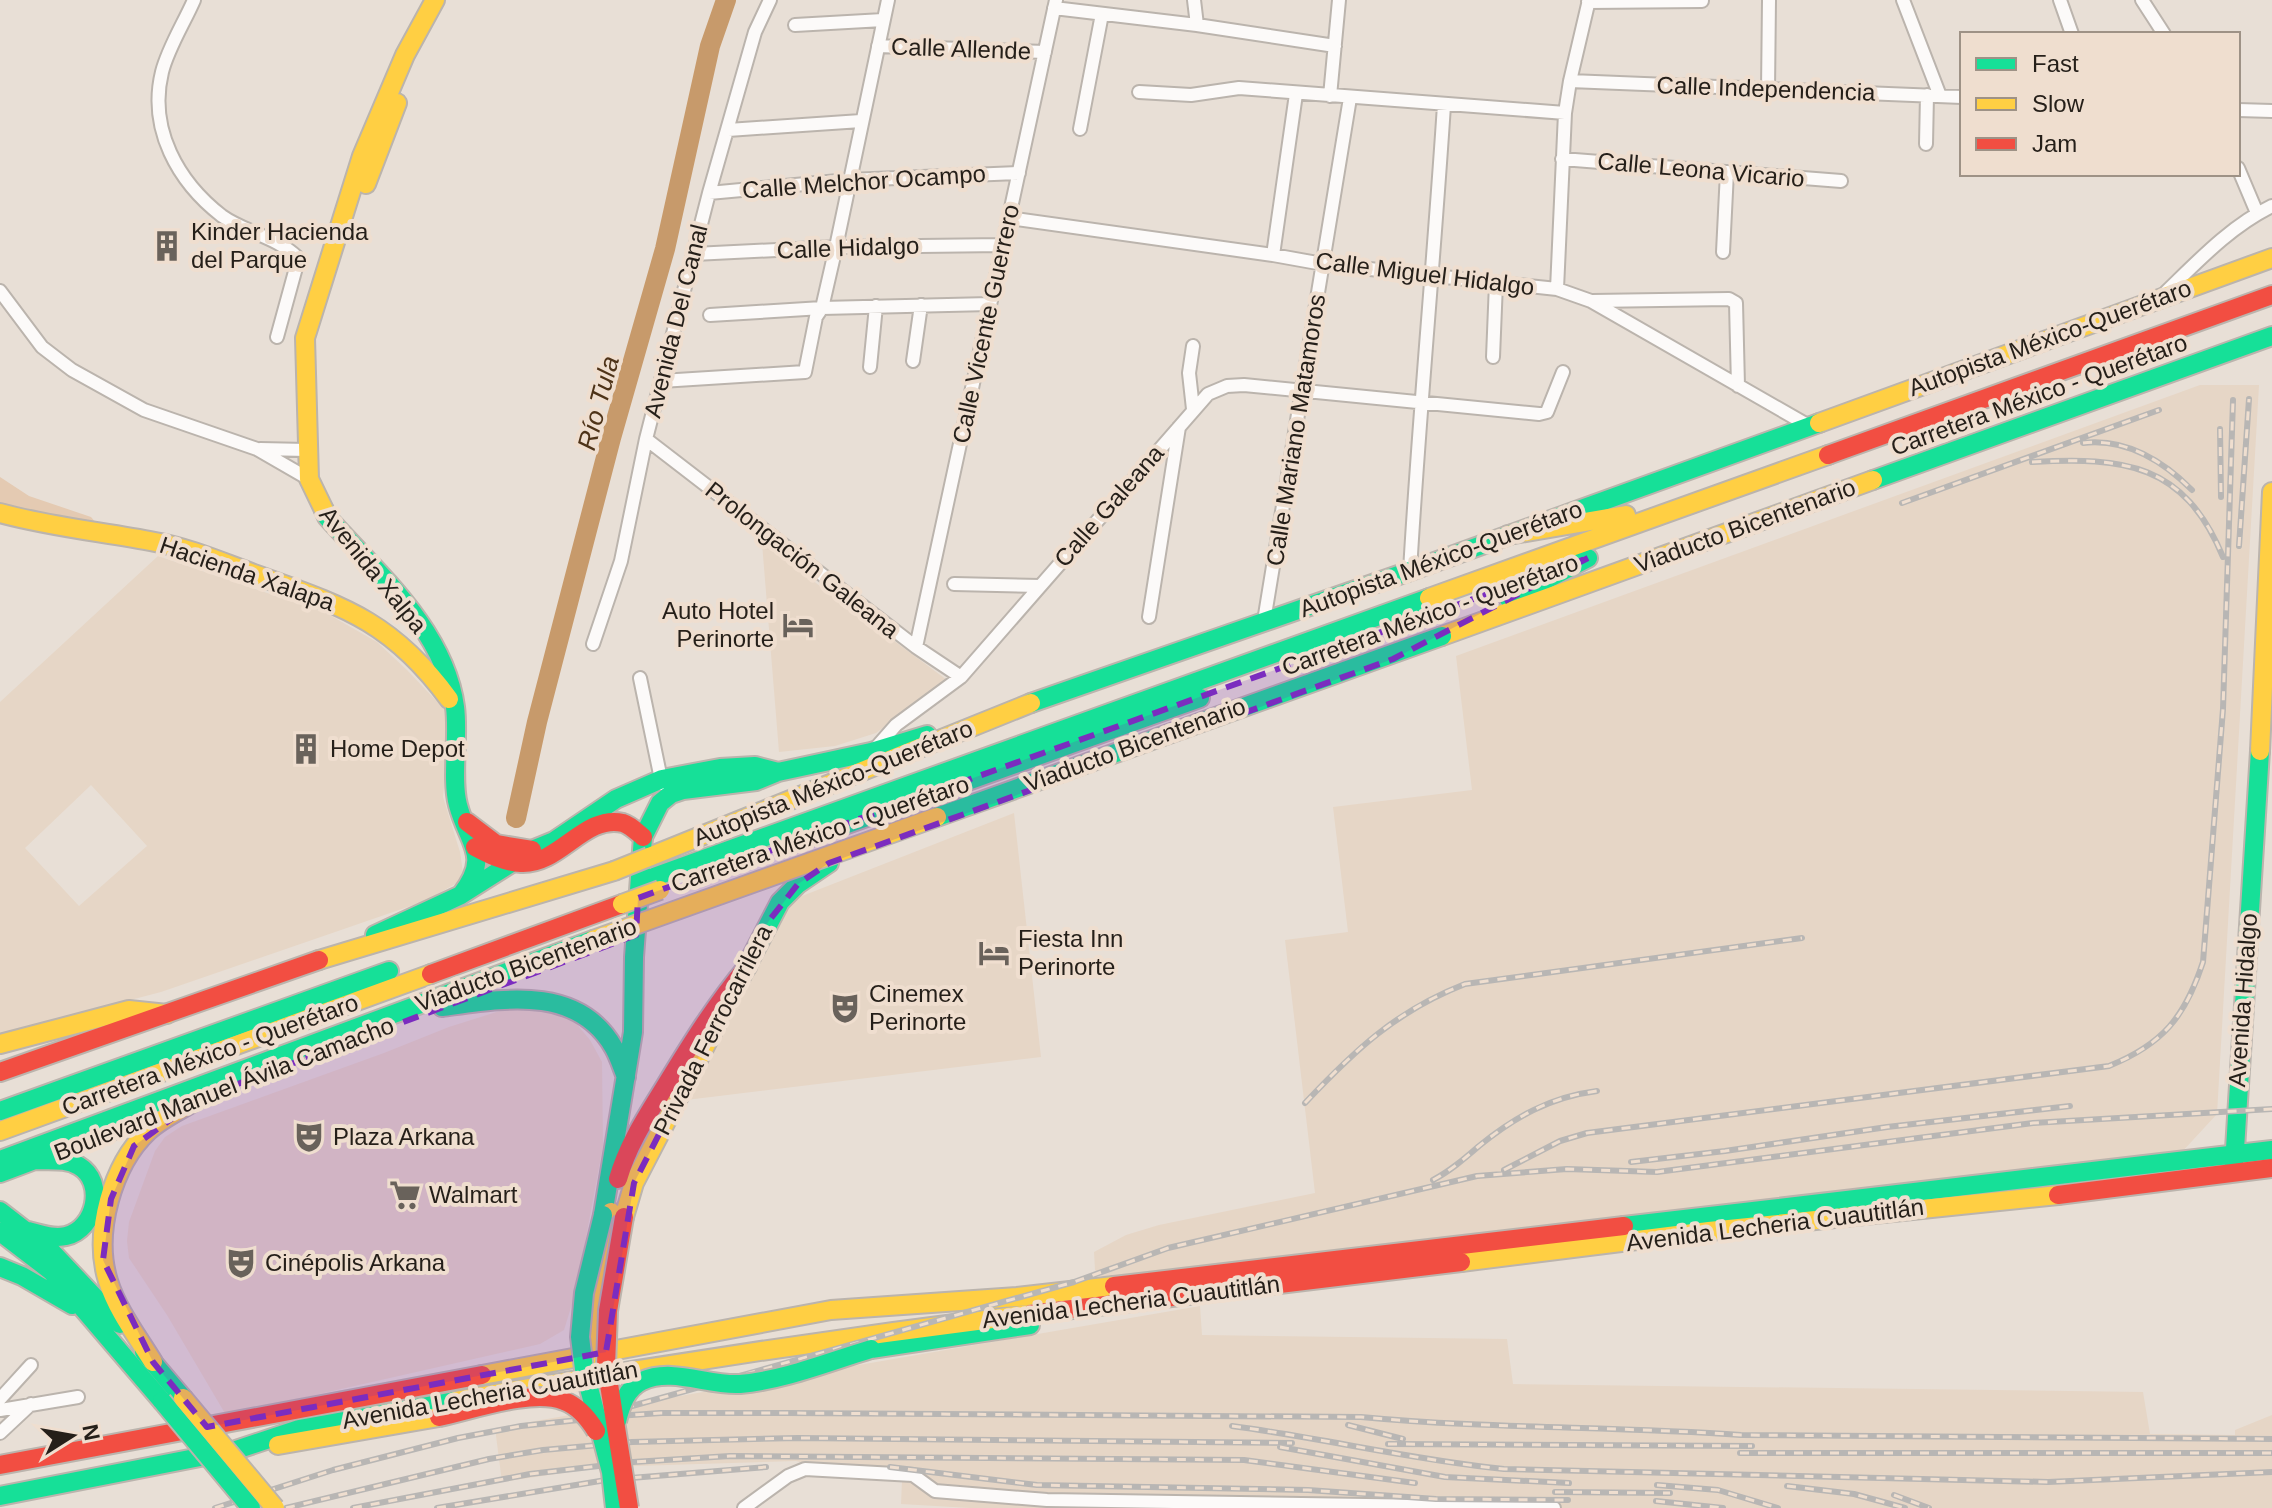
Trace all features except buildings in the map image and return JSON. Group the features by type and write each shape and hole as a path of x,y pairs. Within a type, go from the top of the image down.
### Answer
{"main road":[{"name":"Avenida Xalpa","path":"435,0 405,55 305,338 307,450 309,479 327,517 393,589 425,632 448,676 455,708 457,804 475,847"},
{"name":"Avenida Xalpa","path":"368,158 421,47 448,0"},
{"name":"Autopista México-Querétaro","path":"335,954 614,871 1010,710 1410,571 2272,258"},
{"name":"Carretera México - Querétaro","path":"657,884 918,800 2264,313 2272,295"},
{"name":"Carretera México - Querétaro","path":"0,1111 657,884 1692,504 2264,313"},
{"path":"2152,379 2219,346 2264,313"},
{"name":"Viaducto Bicentenario","path":"0,1160 852,846 1389,658 2272,336"},
{"path":"829,863 1048,787 1389,658 2272,348"},
{"name":"Avenida Hidalgo","path":"2234,1164 2261,731 2272,492"},
{"path":"1508,535 1692,504"},
{"name":"Hacienda Xalapa","path":"0,513 28,522 160,543 339,605 370,619 402,642 433,674 455,708"},
{"path":"1389,658 1588,558"},
{"path":"475,847 511,864 530,863 549,857 595,828 610,823 622,823 643,837 660,803 671,794 756,781 778,772 871,752 1010,710"},
{"path":"918,800 1157,746"},
{"path":"0,1072 335,954 461,895 532,850 554,841 616,799 662,779 720,768 755,766 778,772"},
{"path":"464,821 496,846 532,850"},
{"name":"Privada Ferrocarrilera","path":"615,1508 604,1445 584,1369 580,1337 584,1293 603,1215 633,1032 634,957 643,837"},
{"path":"461,895 475,877 475,847"},
{"name":"Boulevard Manuel Ávila Camacho","path":"0,1173 829,863"},
{"name":"Privada Ferrocarrilera","path":"629,1508 606,1366 605,1339 624,1217 634,1183 780,902 798,884 829,863"},
{"name":"Carretera México - Querétaro","path":"0,1131 620,897"},
{"path":"594,1377 591,1355 611,1208 622,1164 639,1130 716,1003 747,967"},
{"path":"442,1007 543,998 573,1007 597,1024 613,1045 626,1077 633,1122 639,1130"},
{"path":"0,1044 129,1010 167,1014"},
{"path":"153,1362 108,1282 103,1260 106,1230 120,1171 134,1146 148,1130 200,1098"},
{"name":"Avenida Lecheria Cuautitlán","path":"2234,1164 2272,1150"},
{"path":"2,1219 28,1231 66,1236 80,1230 93,1210 95,1196 91,1179 83,1168 68,1162 35,1160"},
{"name":"Avenida Lecheria Cuautitlán","path":"0,1465 831,1310 1017,1297 2234,1164 2272,1168"},
{"path":"2,1219 51,1271 251,1508"},
{"name":"Avenida Lecheria Cuautitlán","path":"0,1496 236,1450 299,1429 594,1377 895,1331 1076,1310 1708,1223"},
{"path":"28,1231 70,1269 153,1362 275,1508"},
{"path":"0,1267 22,1276 87,1314"},
{"path":"616,1428 621,1404 628,1392 652,1378 670,1376 720,1384 743,1383 871,1349 1027,1326 1076,1310"},
{"path":"236,1450 303,1442 538,1398 557,1398 585,1415 604,1445"}],"street":[{"path":"194,0 162,71 159,97 166,149 190,185 223,216 297,257 277,337"},
{"name":"Avenida Del Canal","path":"593,644 621,561 646,439 709,193 755,32 770,0"},
{"path":"661,381 805,372 816,317 822,308 836,247 888,0"},
{"path":"1194,0 1197,25"},
{"path":"1330,96 1339,0"},
{"path":"1768,90 1769,0"},
{"path":"1903,0 1933,96 1926,144"},
{"path":"2060,0 2071,32"},
{"path":"2142,0 2163,32"},
{"path":"1557,289 1565,113 1588,1 1702,1"},
{"path":"1055,4 1102,14 1335,46"},
{"name":"Calle Vicente Guerrero","path":"916,647 1055,4"},
{"path":"1080,129 1102,14"},
{"path":"795,25 883,20"},
{"name":"Calle Allende","path":"878,46 1045,52"},
{"name":"Calle Independencia","path":"1570,81 1960,97"},
{"path":"1139,92 1191,95 1239,88 1565,113"},
{"path":"1273,255 1296,94"},
{"name":"Calle Mariano Matamoros","path":"1264,621 1350,98"},
{"path":"1410,571 1444,105"},
{"path":"2240,110 2272,111"},
{"path":"728,130 861,121"},
{"name":"Calle Leona Vicario","path":"1562,159 1841,181"},
{"path":"1723,252 1727,172"},
{"name":"Calle Melchor Ocampo","path":"709,193 849,180 1019,173"},
{"path":"2240,173 2257,213"},
{"path":"2161,297 2212,247 2257,213 2272,206"},
{"name":"Calle Miguel Hidalgo","path":"1009,218 1323,264 1557,289 1591,301 1809,426"},
{"name":"Calle Hidalgo","path":"694,254 836,247 1003,245"},
{"path":"1493,357 1496,283"},
{"path":"0,291 42,347 72,370 144,410 257,449 309,479"},
{"path":"1591,301 1729,299 1736,303 1738,386"},
{"path":"710,315 822,308 990,304"},
{"path":"913,361 921,305"},
{"path":"870,367 876,306"},
{"path":"1193,346 1189,373 1193,409"},
{"name":"Calle Galeana","path":"863,770 871,752 896,725 961,677 1208,394 1227,386 1244,385 1539,414 1547,412 1552,406 1563,372"},
{"path":"1149,617 1179,425"},
{"name":"Prolongación Galeana","path":"646,439 916,647 961,677"},
{"path":"257,449 307,450"},
{"path":"954,584 1040,586"},
{"path":"640,678 662,779 660,803"},
{"path":"0,1399 31,1365"},
{"path":"0,1410 78,1397"},
{"path":"0,1433 31,1404"},
{"path":"744,1508 788,1476 805,1469 913,1475 935,1491 1047,1500 1554,1508"}],"highlighted area":[{"path":"1588,558 1393,659 829,863 798,884 768,922 634,1183 606,1352 207,1427 153,1362 103,1260 111,1199 134,1146 200,1098 636,935 638,898"}],"shaded area":[{"path":"2200,385 2259,385 2217,1114 2181,1153 1105,1279 1095,1270 1094,1252 1126,1235 1159,1225 1315,1193 1285,940 1348,932 1333,807 1472,790 1456,656"},
{"path":"0,477 29,496 91,517 101,529 0,507"},
{"path":"762,543 947,680 876,733 835,746 779,752"},
{"path":"158,556 326,613 377,642 445,710 449,732 443,797 460,852 464,879 425,901 161,992 0,1034 0,702","holes":["91,785 147,846 79,906 25,848"]},
{"path":"1014,813 1041,1057 678,1101 736,1000 772,921 797,898"},
{"path":"522,1004 556,1011 575,1022 602,1062 603,1146 576,1291 564,1330 540,1344 226,1415 129,1258 129,1222 155,1151 165,1137 182,1126 449,1027"},
{"path":"1200,1306 1202,1335 1507,1339 1513,1384 2143,1392 2150,1434 2235,1435 2235,1430 2272,1415 2272,1508 970,1508 901,1504 902,1481 846,1474 796,1461 603,1467 502,1482 495,1428"}],"waterway":[{"name":"Río Tula","path":"516,818 537,722 611,438 665,249 710,46 726,0"}],"railway":[{"path":"2239,546 2249,399"},
{"path":"1504,1170 1560,1141 1587,1133 2109,1066 2144,1048 2170,1026 2188,998 2203,962 2223,709 2233,400"},
{"path":"1902,503 2159,410"},
{"path":"2220,429 2221,497"},
{"path":"2083,443 2114,444 2143,454 2169,470 2192,490"},
{"path":"2032,462 2095,462 2147,472 2170,484 2190,502 2223,557"},
{"path":"1305,1103 1378,1034 1418,1007 1465,984 1802,938"},
{"path":"1433,1180 1520,1117 1549,1103 1597,1091"},
{"path":"1631,1162 2070,1106"},
{"path":"625,1408 1074,1282 1168,1248 1477,1176 1567,1169 1657,1172 2033,1123 2272,1109"},
{"path":"215,1508 333,1470 458,1438 521,1426 661,1413 1361,1417 1456,1424 1741,1435 2272,1439"},
{"path":"1348,1425 1403,1439"},
{"path":"1232,1426 1504,1469 2048,1482 2272,1472"},
{"path":"286,1508 489,1459 543,1450 632,1442 798,1438 1292,1443"},
{"path":"1388,1444 1752,1446"},
{"path":"1280,1447 1445,1477 1569,1483"},
{"path":"1740,1453 2272,1453"},
{"path":"353,1508 530,1474 633,1462 730,1456 1244,1460 1415,1483"},
{"path":"437,1508 606,1480 766,1467"},
{"path":"890,1467 1037,1485 1308,1490 1436,1499 1568,1500"},
{"path":"1657,1485 1718,1490 1778,1508"},
{"path":"1787,1486 1854,1494 1905,1508"},
{"path":"1555,1492 1670,1493"},
{"path":"1894,1495 1929,1508"},
{"path":"1656,1501 1723,1508"}],"traffic: fast":[{"path":"1873,480 2272,336"},
{"path":"1031,703 1410,571 1819,423"},
{"path":"324,510 406,604 438,653 449,679 456,718 456,795 476,859 475,870 461,895"},
{"path":"1509,599 1588,558"},
{"path":"654,877 1429,598"},
{"path":"937,817 1442,636"},
{"path":"794,843 1200,698"},
{"path":"603,1215 633,1032 634,957 643,837 660,803 671,794 683,790 756,781 778,772 871,752 927,735"},
{"path":"2234,1165 2260,751"},
{"path":"375,935 461,895 532,850 554,841 616,799 662,779 720,768 755,766 778,772"},
{"path":"741,977 780,902 798,884 829,863"},
{"path":"0,1160 593,940"},
{"path":"0,1111 389,971"},
{"path":"442,1007 513,1000 537,1000 560,1005 580,1013 599,1028 614,1048 626,1077"},
{"path":"0,1173 112,1131"},
{"path":"1624,1226 2272,1150"},
{"path":"28,1231 51,1237 76,1232 90,1215 94,1204 93,1183 79,1166 63,1161 35,1160"},
{"path":"0,1211 49,1249 120,1324"},
{"path":"603,1215 584,1293 580,1337 584,1369 611,1472 615,1508"},
{"path":"0,1232 51,1271 162,1401"},
{"path":"0,1267 72,1305"},
{"path":"871,1349 1030,1325"},
{"path":"617,1421 622,1403 632,1388 654,1377 678,1376 728,1384 757,1382 790,1375 871,1349"},
{"path":"144,1352 183,1398"},
{"path":"162,1401 251,1508"},
{"path":"0,1496 236,1450 299,1429 455,1401"}],"traffic: slow":[{"path":"324,510 309,479 305,338 362,156 405,55 435,0"},
{"path":"366,184 397,103"},
{"path":"1819,423 2272,258"},
{"path":"1429,598 1828,455"},
{"path":"1442,636 1873,480"},
{"path":"2260,751 2272,492"},
{"path":"0,513 180,548 313,596 385,633 428,672 449,699"},
{"path":"1508,535 1626,515"},
{"path":"649,857 1031,703"},
{"path":"593,940 937,817"},
{"path":"614,871 649,857"},
{"path":"319,960 614,871"},
{"path":"622,904 660,890"},
{"path":"0,1131 431,974"},
{"path":"0,1044 129,1010 167,1014"},
{"path":"624,1217 634,1183 716,1025"},
{"path":"153,1362 122,1313 108,1281 104,1262 105,1221 116,1181 135,1145 154,1126 200,1098"},
{"path":"1461,1262 1709,1231 2058,1195"},
{"path":"593,1365 591,1355 611,1212"},
{"path":"482,1375 831,1310 1017,1297 1114,1286"},
{"path":"455,1401 742,1354 1031,1314"},
{"path":"183,1398 275,1508"},
{"path":"278,1445 439,1417"}],"traffic: jam":[{"path":"1828,455 2272,295"},
{"path":"467,822 496,844 532,850"},
{"path":"475,847 503,860 521,863 548,856 584,832 609,822 626,824 643,837"},
{"path":"431,974 622,904"},
{"path":"0,1072 319,960"},
{"path":"618,1179 633,1142 652,1108 704,1024 747,967"},
{"path":"2058,1195 2272,1168"},
{"path":"624,1217 608,1311 606,1366 629,1508"},
{"path":"1114,1286 1624,1226"},
{"path":"1031,1314 1461,1262"},
{"path":"0,1465 482,1375"},
{"path":"439,1417 520,1399 551,1398 574,1406 596,1431"}],"place":[{"name":"Kinder Hacienda del Parque","path":"167,246"},
{"name":"Auto Hotel Perinorte","path":"798,625"},
{"name":"Home Depot","path":"306,749"},
{"name":"Fiesta Inn Perinorte","path":"994,953"},
{"name":"Cinemex Perinorte","path":"845,1008"},
{"name":"Plaza Arkana","path":"309,1137"},
{"name":"Walmart","path":"405,1195"},
{"name":"Cinépolis Arkana","path":"241,1263"}]}
